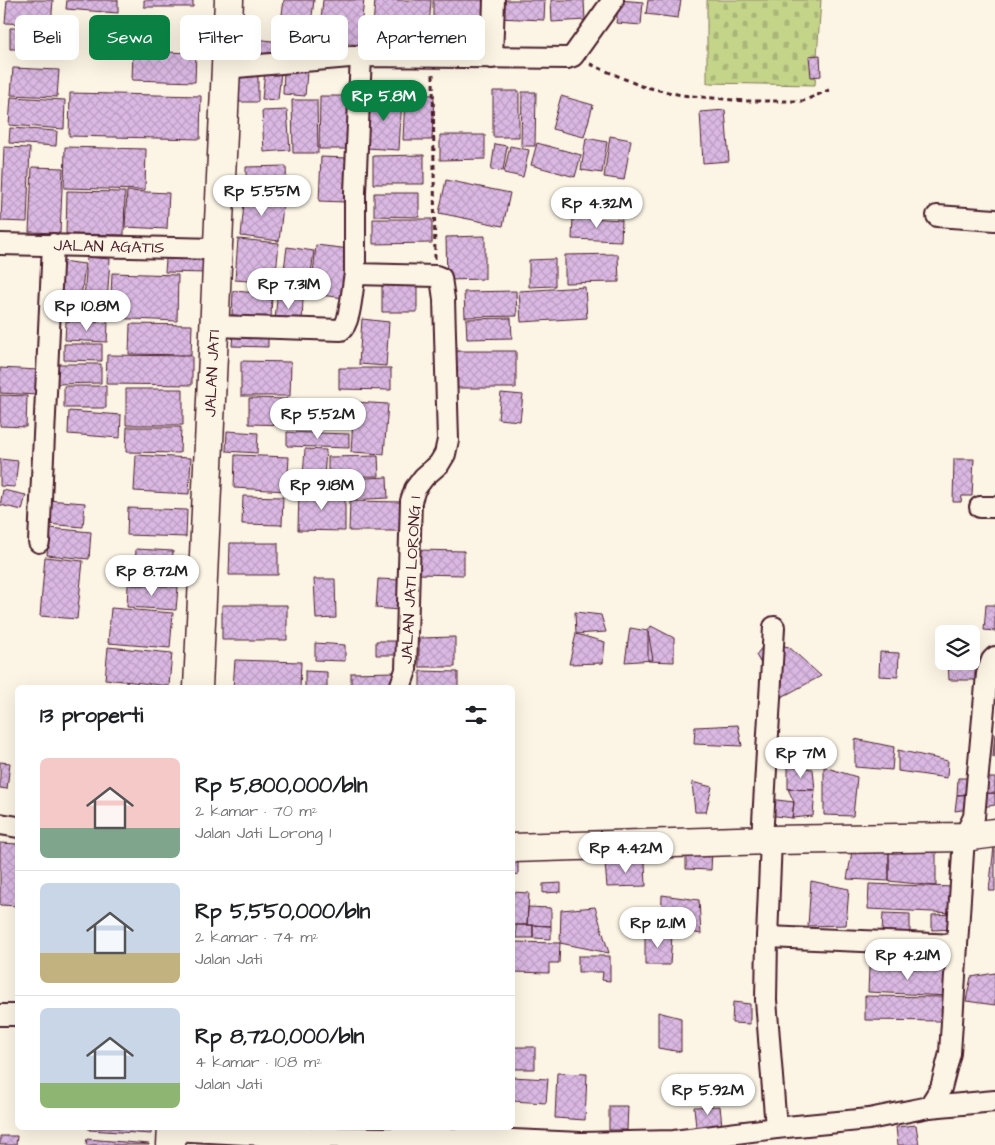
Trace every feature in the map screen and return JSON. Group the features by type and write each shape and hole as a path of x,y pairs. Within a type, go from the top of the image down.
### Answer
{"street":[{"name":"JALAN JATI","path":"198,685 230,0"},
{"path":"492,58 494,0"},
{"path":"485,58 567,58 574,56 613,0"},
{"path":"226,68 358,56"},
{"path":"215,326 340,330 345,327 354,274 360,60"},
{"path":"936,216 995,220"},
{"name":"JALAN AGATIS","path":"0,244 217,249"},
{"path":"39,542 52,244"},
{"path":"354,274 436,276"},
{"name":"JALAN JATI LORONG 1","path":"401,685 406,670 411,501 415,489 424,477 439,464 445,454 448,440 444,300 442,281 441,278 436,276"},
{"path":"774,627 766,840 766,1000 776,1128"},
{"path":"929,1107 941,1088 950,1053 964,837 974,817 987,674 995,657"},
{"path":"0,824 15,826"},
{"path":"515,848 766,840 964,837 995,832"},
{"path":"767,937 957,945"},
{"path":"0,1015 15,1016"},
{"path":"172,1134 297,1137 488,1137 581,1143 674,1141 869,1119 929,1107 995,1100"}],"path":[{"path":"574,56 641,86 681,95 745,101 803,101 830,90"},
{"path":"433,60 436,276"}],"green space":[{"path":"707,0 821,0 815,85 707,83"}],"building":[{"path":"7,0 53,0 52,15 15,15 15,23 5,23"},
{"path":"67,0 118,0 118,13 66,9"},
{"path":"144,0 193,0 193,7 144,7"},
{"path":"284,0 314,0 312,15 282,15"},
{"path":"323,0 364,0 362,15 358,15 358,45 348,44 348,15 322,15"},
{"path":"375,0 431,0 430,15 374,15"},
{"path":"433,0 491,0 490,20 485,20 485,15 433,15"},
{"path":"498,0 545,0 544,20 497,18"},
{"path":"551,0 584,0 585,20 552,22"},
{"path":"619,0 643,2 641,25 616,23"},
{"path":"648,0 681,0 678,18 646,14"},
{"path":"10,28 15,28 15,49 10,49"},
{"path":"261,40 271,41 271,56 261,55"},
{"path":"170,52 180,52 180,60 196,60 195,82 132,80 133,60 170,60"},
{"path":"820,55 821,76 811,77 809,56"},
{"path":"13,68 59,70 57,97 11,95"},
{"path":"265,71 281,72 278,100 262,99"},
{"path":"284,71 307,72 305,96 283,94"},
{"path":"234,74 258,74 258,102 234,102"},
{"path":"493,91 519,91 519,137 493,137"},
{"path":"522,92 536,92 535,146 521,146"},
{"path":"70,93 201,96 200,139 69,136"},
{"path":"369,94 402,96 399,150 366,148"},
{"path":"405,94 434,95 432,140 403,140"},
{"path":"320,96 349,96 349,149 319,149"},
{"path":"561,96 593,105 584,137 552,129"},
{"path":"11,97 65,100 64,129 9,125"},
{"path":"292,100 317,100 318,153 293,153"},
{"path":"287,110 290,150 264,152 262,111"},
{"path":"725,110 729,161 703,163 700,112"},
{"path":"10,128 57,131 56,146 9,143"},
{"path":"440,135 485,135 485,159 440,160"},
{"path":"610,136 631,140 624,180 604,177"},
{"path":"586,138 607,142 602,173 581,170"},
{"path":"537,143 581,155 575,177 531,165"},
{"path":"495,144 507,146 503,171 491,170"},
{"path":"510,146 529,150 523,177 504,173"},
{"path":"4,147 30,148 27,222 1,221"},
{"path":"65,147 146,149 145,190 64,188"},
{"path":"424,155 424,184 373,184 373,156"},
{"path":"321,157 347,158 345,202 319,201"},
{"path":"286,166 287,192 246,192 246,167"},
{"path":"32,167 63,168 60,233 29,232"},
{"path":"446,180 510,193 503,226 439,213"},
{"path":"67,191 125,192 124,235 66,234"},
{"path":"127,191 169,193 167,229 125,227"},
{"path":"245,193 284,198 279,241 241,236"},
{"path":"374,193 419,193 419,217 374,216"},
{"path":"573,217 622,220 621,241 572,239"},
{"path":"373,219 432,219 432,243 373,244"},
{"path":"485,236 485,279 447,280 446,237"},
{"path":"238,239 279,243 275,283 235,280"},
{"path":"316,245 350,249 345,298 311,294"},
{"path":"287,247 314,251 308,295 281,292"},
{"path":"618,254 619,282 565,283 565,255"},
{"path":"87,257 110,259 106,317 83,315"},
{"path":"166,259 206,260 206,273 165,272"},
{"path":"555,259 555,286 529,287 529,260"},
{"path":"61,261 85,264 79,316 55,314"},
{"path":"112,273 178,275 177,321 110,318"},
{"path":"417,280 417,312 382,312 382,281"},
{"path":"585,287 587,318 521,322 519,291"},
{"path":"233,291 272,294 271,318 232,315"},
{"path":"516,291 517,316 465,317 464,292"},
{"path":"277,298 303,299 302,323 275,321"},
{"path":"511,318 512,338 467,339 466,319"},
{"path":"362,319 389,322 386,366 359,364"},
{"path":"66,321 108,323 107,342 65,340"},
{"path":"130,324 192,325 191,355 129,354"},
{"path":"233,333 268,334 268,347 232,346"},
{"path":"64,344 102,344 102,361 64,360"},
{"path":"451,351 516,351 516,388 451,388"},
{"path":"107,355 192,356 192,385 106,384"},
{"path":"241,361 291,362 290,396 241,396"},
{"path":"54,364 101,364 101,383 54,384"},
{"path":"0,368 39,370 38,395 0,393"},
{"path":"339,368 391,368 391,390 339,389"},
{"path":"64,386 106,386 106,408 64,408"},
{"path":"126,389 183,389 183,425 126,425"},
{"path":"501,393 523,395 520,421 498,419"},
{"path":"0,395 27,396 26,427 0,426"},
{"path":"249,398 289,399 289,425 249,424"},
{"path":"291,399 351,403 350,414 290,410"},
{"path":"354,402 388,404 384,454 351,452"},
{"path":"69,411 121,415 120,438 68,434"},
{"path":"127,427 181,427 180,453 126,452"},
{"path":"227,431 258,433 257,453 226,451"},
{"path":"287,432 349,434 349,448 287,446"},
{"path":"305,449 326,450 324,478 303,476"},
{"path":"136,455 191,458 189,494 134,491"},
{"path":"235,455 289,457 287,491 234,488"},
{"path":"378,456 379,476 328,477 328,457"},
{"path":"0,459 18,461 15,487 0,486"},
{"path":"954,459 974,459 972,496 962,496 961,502 953,502"},
{"path":"387,477 388,498 349,500 348,479"},
{"path":"3,490 26,495 22,510 0,505"},
{"path":"299,491 345,491 345,531 298,530"},
{"path":"243,496 283,497 282,525 242,524"},
{"path":"47,500 85,503 83,527 46,524"},
{"path":"350,501 404,502 404,531 349,531"},
{"path":"128,508 187,510 186,537 127,535"},
{"path":"49,528 91,532 89,559 47,555"},
{"path":"230,543 278,543 278,575 229,575"},
{"path":"136,549 173,551 172,570 135,567"},
{"path":"416,550 464,551 464,575 416,574"},
{"path":"45,557 83,561 77,619 40,616"},
{"path":"314,579 335,579 336,618 316,619"},
{"path":"378,579 401,580 399,610 376,608"},
{"path":"128,585 178,587 176,610 127,607"},
{"path":"222,605 287,605 287,640 222,640"},
{"path":"986,605 995,605 995,631 984,630"},
{"path":"111,608 173,613 170,648 108,643"},
{"path":"575,612 601,615 606,632 576,634"},
{"path":"651,626 674,638 674,662 648,661 648,631"},
{"path":"630,628 648,631 653,660 625,662"},
{"path":"576,634 605,642 603,663 569,664"},
{"path":"455,637 455,667 419,667 419,638"},
{"path":"376,641 404,641 404,655 376,655"},
{"path":"766,642 789,647 821,676 780,698 756,655"},
{"path":"315,643 345,645 345,661 315,660"},
{"path":"108,647 172,653 169,685 105,679"},
{"path":"880,652 899,653 898,677 879,676"},
{"path":"235,660 301,662 300,685 233,685"},
{"path":"948,670 975,670 975,680 949,680"},
{"path":"305,671 327,672 327,685 305,685"},
{"path":"420,671 458,672 458,685 420,685"},
{"path":"393,672 393,685 351,685 351,673"},
{"path":"738,725 742,746 694,744 695,727"},
{"path":"995,734 995,758 993,757"},
{"path":"855,739 894,747 892,770 855,767"},
{"path":"898,750 948,761 947,778 898,771"},
{"path":"0,762 10,763 7,789 0,788"},
{"path":"788,766 813,769 815,790 788,789"},
{"path":"824,767 857,777 853,816 824,815"},
{"path":"958,778 995,778 995,793 957,795"},
{"path":"692,782 712,787 706,812 695,812"},
{"path":"788,789 815,790 813,816 792,818 794,802"},
{"path":"995,793 995,805 955,811 957,795"},
{"path":"769,799 794,802 792,818 768,815"},
{"path":"995,838 995,891 989,891"},
{"path":"0,843 15,844 15,906 0,905"},
{"path":"853,846 889,849 889,881 847,879"},
{"path":"889,849 936,849 936,886 889,881"},
{"path":"686,850 712,851 711,870 686,869"},
{"path":"515,856 518,856 518,875 515,874"},
{"path":"645,862 646,886 607,887 605,863"},
{"path":"811,881 849,889 846,925 808,926"},
{"path":"561,883 561,892 543,893 543,884"},
{"path":"869,884 955,887 954,913 868,909"},
{"path":"515,892 529,893 527,925 515,925"},
{"path":"662,895 699,900 701,934 661,926"},
{"path":"528,907 551,908 551,926 527,925"},
{"path":"595,907 609,953 560,943 561,910"},
{"path":"883,913 910,914 910,935 882,932"},
{"path":"955,914 956,929 932,930 932,915"},
{"path":"516,925 533,925 533,938 516,938"},
{"path":"533,925 551,926 551,939 533,938"},
{"path":"645,932 672,935 670,965 645,965"},
{"path":"515,942 560,943 559,963 549,963 549,973 515,972"},
{"path":"940,948 941,964 911,966 910,950"},
{"path":"578,956 610,956 610,981 602,980 603,972 578,972"},
{"path":"869,967 948,970 947,996 868,992"},
{"path":"995,973 995,1005 966,1001 971,977"},
{"path":"865,996 943,997 942,1021 865,1020"},
{"path":"733,1002 750,1004 750,1024 732,1023"},
{"path":"658,1012 681,1018 681,1052 658,1048"},
{"path":"515,1047 535,1047 535,1069 515,1069"},
{"path":"557,1073 587,1074 585,1120 555,1118"},
{"path":"515,1077 548,1079 546,1103 515,1101"},
{"path":"609,1106 628,1106 627,1130 609,1130"},
{"path":"720,1106 722,1126 696,1127 694,1107"},
{"path":"916,1125 919,1145 898,1145 896,1127"},
{"path":"89,1130 151,1130 151,1134"},
{"path":"0,1136 17,1136 16,1145 0,1145"},
{"path":"87,1139 149,1144 149,1145 86,1145"}]}
